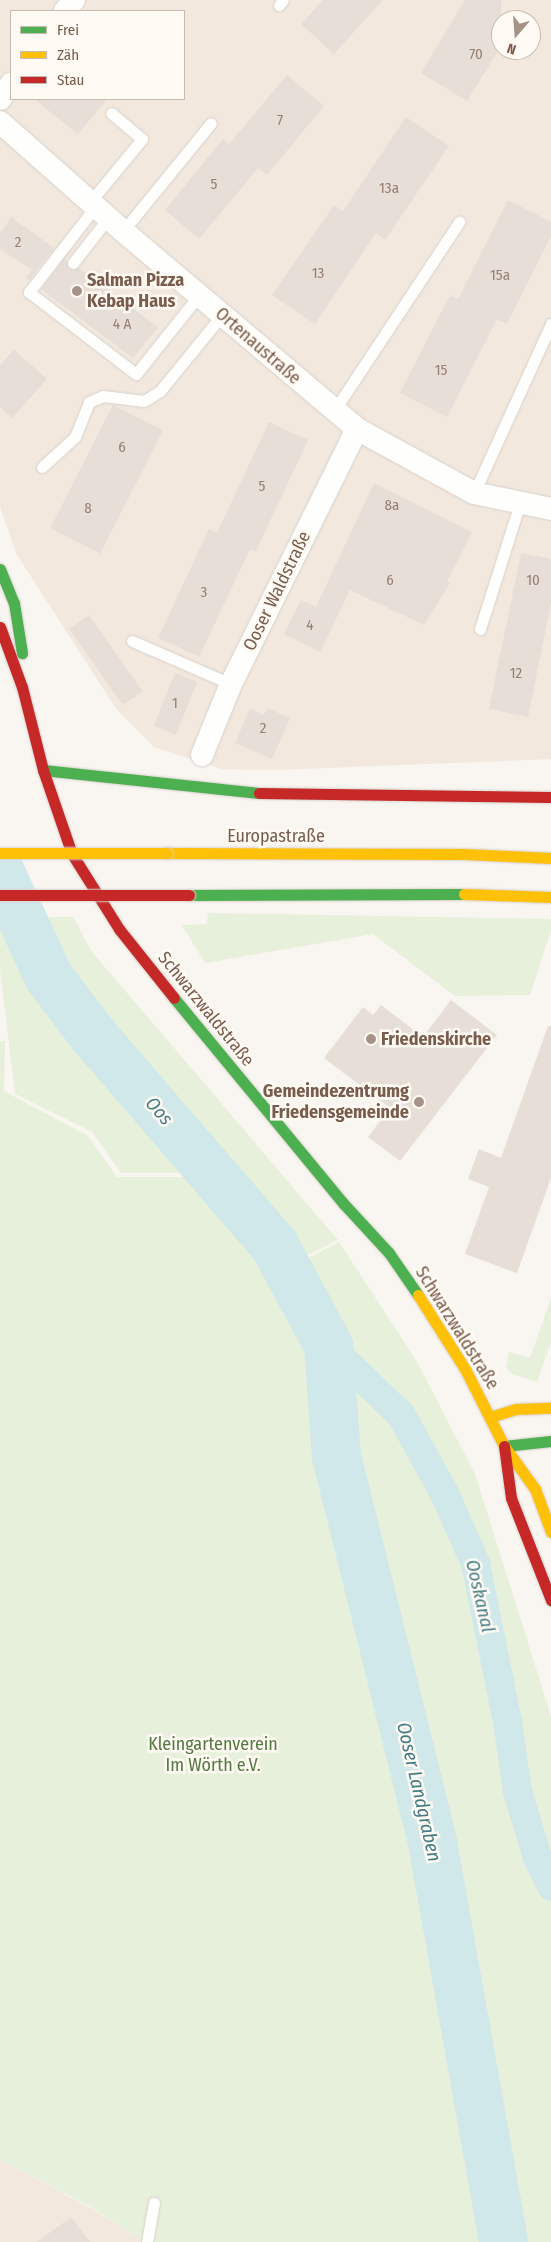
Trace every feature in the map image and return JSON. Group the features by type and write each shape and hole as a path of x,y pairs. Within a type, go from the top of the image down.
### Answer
{"main road":[{"name":"Schwarzwaldstraße","path":"0,569 14,603 22,643 22,687"},
{"name":"Schwarzwaldstraße","path":"0,627 22,687 43,770 72,854 119,929 337,1196 389,1253 456,1354 504,1446 535,1489 551,1532"},
{"path":"43,770 263,793 551,798"},
{"name":"Europastraße","path":"0,853 464,854 551,858"},
{"path":"0,895 464,894 551,897"},
{"path":"490,1417 516,1409 551,1408"},
{"path":"504,1446 551,1441"},
{"name":"Schwarzwaldstraße","path":"504,1446 511,1498 551,1600"}],"street":[{"path":"66,10 74,0"},
{"path":"0,99 10,85"},
{"name":"Ortenaustraße","path":"0,122 104,215 357,429 474,493 551,509"},
{"name":"Ooser Waldstraße","path":"202,755 232,684 357,429"}],"lane":[{"path":"73,263 104,215 142,138 111,113"},
{"path":"199,296 136,374 29,292 104,215 212,123"},
{"path":"334,411 459,222"},
{"path":"42,467 75,437 89,402 103,396 144,401 160,391 222,315"},
{"path":"474,493 551,324"},
{"path":"480,629 520,503"},
{"path":"132,641 232,684"},
{"path":"147,2242 154,2203"}],"shaded area":[{"path":"0,0 551,0 551,759 276,770 222,769 154,747 117,710 17,555 0,507"},
{"path":"0,2160 91,2208 145,2242 0,2242"}],"green space":[{"path":"208,913 551,919 551,930 530,995 455,996 373,934 205,963 182,925 207,924"},
{"path":"29,917 73,917 92,952 338,1240 300,1259 57,974"},
{"path":"0,921 6,922 110,1091 189,1173 121,1173 92,1132 15,1094 0,969"},
{"name":"Kleingartenverein Im Wörth e.V.","path":"0,1041 5,1041 4,1091 88,1136 117,1177 195,1177 241,1224 320,1359 333,1437 354,1434 343,1346 304,1260 339,1242 416,1360 475,1474 551,1716 551,2242 145,2242 91,2207 0,2160"},
{"path":"551,1298 551,1342 537,1382 512,1374 506,1368 509,1352 530,1358"}],"building":[{"path":"323,0 383,0 334,54 301,24"},
{"path":"465,0 501,0 501,10 491,10 492,60 467,101 421,73"},
{"path":"287,75 324,106 267,175 258,168 199,239 165,210 223,139 229,144"},
{"path":"35,100 106,100 78,134"},
{"path":"406,117 449,146 385,240 376,233 315,324 272,295 334,205 343,211"},
{"path":"508,200 551,222 551,236 507,324 497,319 447,417 400,393 450,295 458,299"},
{"path":"11,217 54,248 29,280 26,278 32,270 0,249 0,234"},
{"path":"65,257 69,269 79,268 158,327 133,358 41,289"},
{"path":"14,350 47,379 12,418 0,407 0,365"},
{"path":"113,405 163,430 100,553 50,528"},
{"path":"269,422 308,440 256,551 250,549 199,657 158,638 209,529 217,533"},
{"path":"374,483 472,532 447,581 450,583 424,625 350,590 320,652 284,634 301,600 316,607"},
{"path":"521,553 551,559 551,603 528,717 489,709"},
{"path":"89,615 142,691 123,705 69,629"},
{"path":"175,673 197,682 176,735 154,726"},
{"path":"250,708 264,715 267,708 290,718 272,759 235,743"},
{"name":"Gemeindezentrumg Friedensgemeinde","path":"451,1000 497,1035 400,1161 368,1137 390,1108 324,1058 363,1007 373,1015 381,1005 423,1037"},
{"path":"548,1026 551,1026 551,1178 517,1273 465,1254 489,1187 468,1179 479,1149 501,1158"},
{"path":"71,2217 90,2242 37,2242"}],"waterway":[{"name":"Ooser Landgraben","path":"0,872 48,976 92,1034 274,1245 328,1345 336,1456 432,1842 503,2242"},
{"name":"Ooskanal","path":"328,1345 401,1415 443,1491 475,1563 507,1721 517,1791 537,1857 551,1886"}],"traffic: fast":[{"path":"0,569 14,603 22,653"},
{"path":"43,770 259,793"},
{"path":"189,895 464,894"},
{"path":"174,998 343,1203 389,1253 418,1295"},
{"path":"504,1446 551,1441"}],"traffic: slow":[{"path":"0,853 167,853"},
{"path":"167,853 464,854 551,858"},
{"path":"464,894 551,897"},
{"path":"418,1295 465,1369 504,1446 535,1489 551,1532"},
{"path":"490,1417 516,1409 551,1408"}],"traffic: jam":[{"path":"0,627 22,687 43,770 72,854 119,929 174,998"},
{"path":"259,793 551,797"},
{"path":"0,895 189,895"},
{"path":"504,1446 511,1498 551,1600"}],"place":[{"name":"Salman Pizza Kebap Haus","path":"77,291"},
{"name":"Friedenskirche","path":"371,1039"},
{"name":"Gemeindezentrumg Friedensgemeinde","path":"419,1102"}],"water label":[{"name":"Oos","path":"159,1111"}]}
